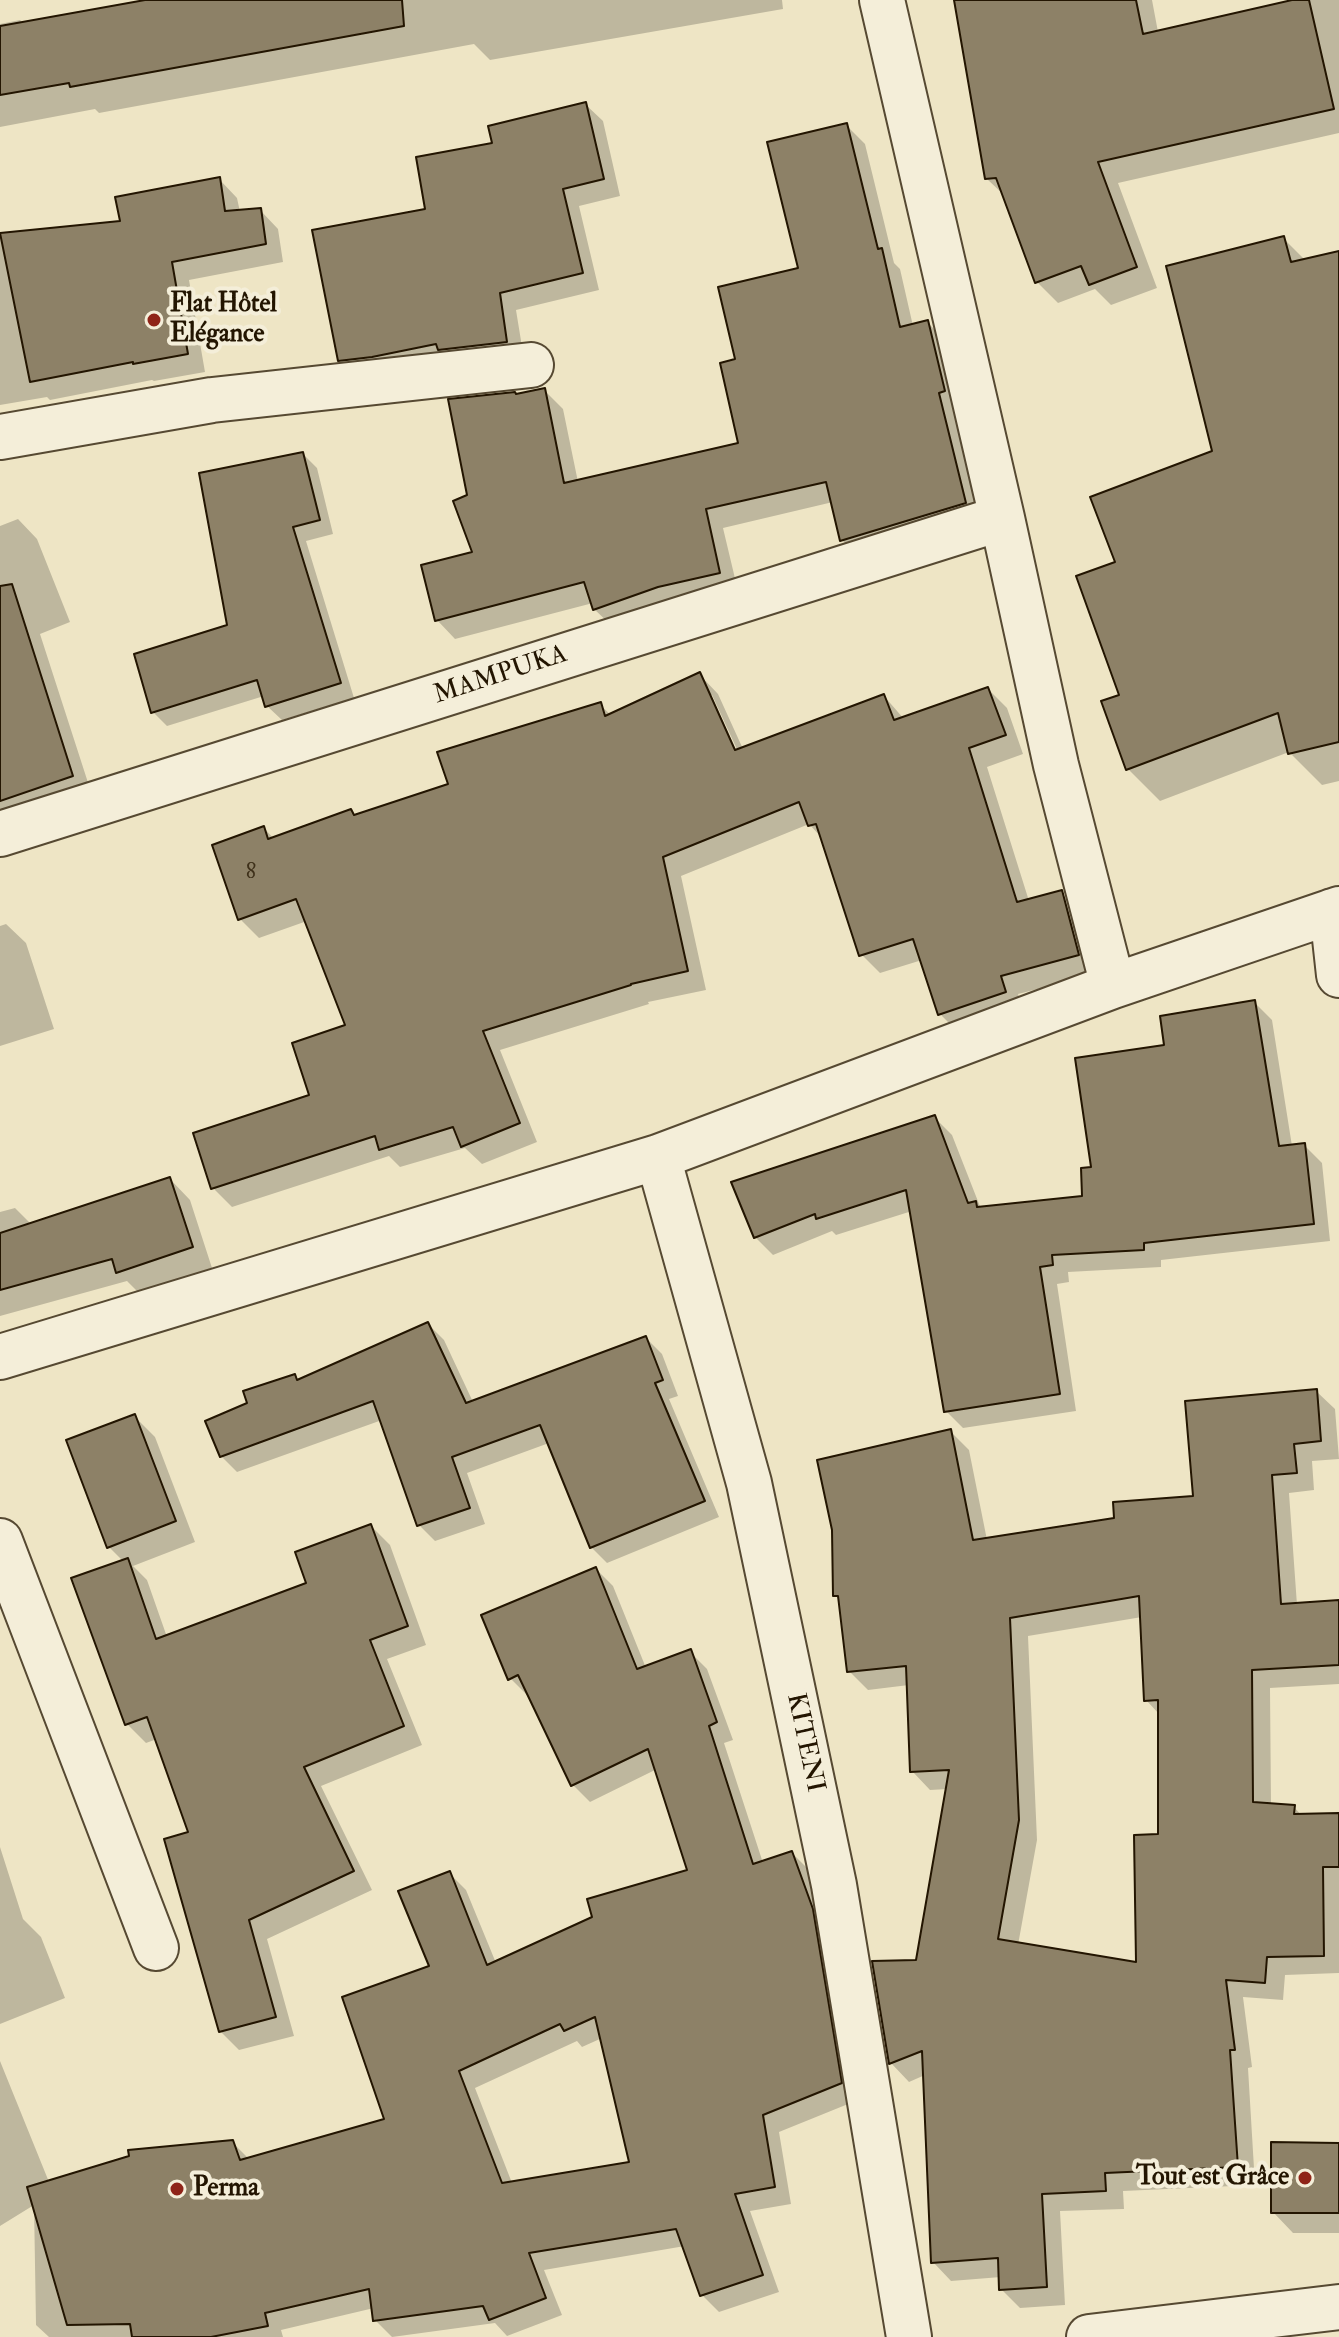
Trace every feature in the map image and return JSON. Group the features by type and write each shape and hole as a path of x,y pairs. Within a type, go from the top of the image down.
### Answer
{"street":[{"path":"882,0 1056,765 1113,986"},
{"path":"0,437 212,400 531,365"},
{"name":"MAMPUKA","path":"0,834 1002,518"},
{"path":"0,1357 658,1157 1113,986 1336,910 1339,975"},
{"name":"KITENI","path":"658,1157 749,1483 834,1885 909,2337"},
{"path":"0,1541 156,1948"},
{"path":"1089,2337 1207,2330 1339,2307"}],"building":[{"path":"145,0 402,0 404,26 70,87 69,83 0,95 0,26"},
{"path":"954,0 1136,0 1143,34 1292,0 1309,0 1334,109 1098,162 1137,267 1089,285 1081,266 1035,283 996,178 985,179"},
{"path":"586,102 604,179 563,189 583,273 500,293 507,342 438,350 436,344 338,361 312,230 425,209 416,157 492,143 488,126"},
{"path":"847,123 878,249 882,248 900,327 928,320 945,391 939,393 966,503 840,541 826,482 706,509 720,573 658,587 593,610 584,582 435,621 421,565 472,552 453,501 467,495 448,399 516,394 545,388 564,483 738,443 720,363 735,359 718,287 798,268 767,142"},
{"path":"220,177 225,211 261,208 266,244 172,262 188,354 30,382 0,233 120,221 115,197"},
{"path":"1284,236 1291,262 1339,251 1339,742 1288,754 1278,713 1126,770 1101,701 1119,695 1076,576 1115,562 1090,497 1212,451 1166,266"},
{"path":"303,452 320,520 293,527 341,683 265,707 257,680 151,713 134,654 227,625 199,473"},
{"path":"12,584 73,776 0,801 0,586"},
{"path":"700,672 735,750 884,694 894,720 988,687 1006,735 969,748 1017,902 1062,890 1079,955 1001,976 1006,992 938,1015 913,939 859,956 816,824 808,826 799,802 663,857 688,971 631,984 483,1031 520,1123 461,1147 453,1127 379,1150 375,1136 211,1189 193,1133 309,1095 292,1043 345,1025 296,899 238,920 212,845 264,826 268,839 351,809 354,815 448,784 437,752 601,702 605,716"},
{"path":"1255,1000 1279,1146 1305,1143 1314,1224 1144,1243 1144,1250 1052,1255 1053,1265 1040,1267 1060,1394 944,1412 906,1190 816,1219 815,1214 754,1238 731,1182 935,1115 968,1203 976,1201 977,1207 1082,1196 1081,1168 1091,1167 1075,1058 1164,1045 1160,1016"},
{"path":"170,1177 193,1247 116,1273 112,1259 0,1290 0,1233"},
{"path":"428,1322 466,1403 646,1336 663,1380 655,1383 705,1501 590,1548 540,1425 452,1457 470,1508 417,1526 373,1401 220,1457 205,1421 247,1403 243,1391 295,1374 297,1380"},
{"path":"1317,1389 1321,1441 1294,1444 1297,1473 1272,1475 1281,1604 1339,1600 1339,1665 1252,1670 1253,1802 1295,1805 1294,1814 1339,1813 1339,1867 1323,1867 1324,1956 1267,1957 1265,1983 1226,1980 1235,2050 1230,2050 1238,2167 1105,2173 1106,2191 1042,2194 1047,2287 999,2290 998,2258 931,2263 922,2051 889,2064 872,1961 916,1960 949,1770 910,1772 906,1666 847,1672 838,1596 833,1596 832,1530 817,1460 951,1429 973,1540 1114,1518 1113,1502 1193,1496 1185,1401","holes":["1139,1596 1144,1701 1158,1700 1158,1834 1134,1835 1136,1962 998,1939 1019,1820 1010,1618"]},
{"path":"135,1414 176,1521 107,1548 66,1440"},
{"path":"371,1524 408,1626 370,1640 404,1726 304,1767 354,1871 249,1920 276,2017 219,2032 164,1839 188,1832 147,1717 125,1725 71,1578 128,1558 156,1639 306,1583 295,1552"},
{"path":"596,1567 637,1669 691,1649 717,1722 709,1726 753,1864 792,1851 813,1909 842,2083 763,2115 775,2187 735,2194 763,2275 700,2296 676,2229 529,2253 546,2298 489,2320 483,2306 373,2321 369,2289 265,2313 268,2326 211,2337 132,2337 130,2324 67,2325 27,2187 129,2156 128,2150 233,2140 240,2160 384,2119 342,1997 429,1966 398,1891 450,1871 487,1965 592,1917 587,1899 687,1870 648,1749 571,1786 518,1675 508,1680 481,1615","holes":["595,2017 629,2162 502,2183 459,2071 560,2024 564,2031"]},
{"name":"Tout est Grâce","path":"1271,2142 1339,2143 1339,2213 1271,2213"}],"place":[{"name":"Flat Hôtel Elégance","path":"154,320"},
{"name":"Tout est Grâce","path":"1305,2178"},
{"name":"Perma","path":"177,2189"}]}
